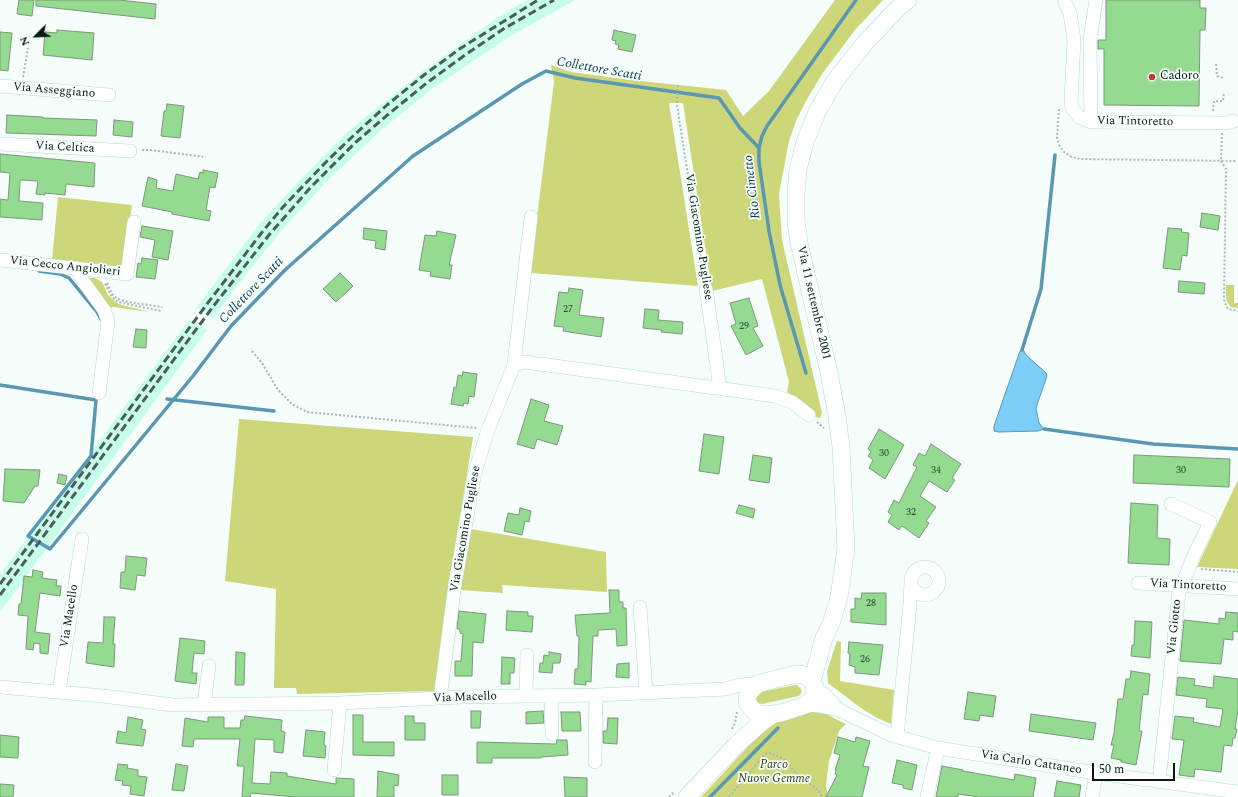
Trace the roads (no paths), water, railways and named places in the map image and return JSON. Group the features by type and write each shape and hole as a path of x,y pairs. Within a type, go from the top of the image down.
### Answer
{"main road":[{"name":"Via 11 settembre 2001","path":"757,684 792,674 810,658 824,638 832,621 839,597 846,548 838,423 833,394 799,243 796,221 798,169 805,142 817,112 835,82 865,43 897,9 908,0"},
{"name":"Via 11 settembre 2001","path":"811,693 824,638"},
{"path":"734,737 811,693 807,677 802,674 792,674"},
{"path":"681,794 749,719 745,706 748,694 757,684"},
{"path":"745,706 756,713 765,715 774,714"}],"street":[{"name":"Via Tintoretto","path":"1064,0 1070,14"},
{"name":"Via Tintoretto","path":"1069,0 1074,45 1071,93 1072,108 1078,117 1091,122 1232,125"},
{"path":"1091,122 1090,39 1096,0"},
{"name":"Via Asseggiano","path":"0,86 108,95"},
{"name":"Via Celtica","path":"0,144 130,151"},
{"name":"Via Giacomino Pugliese","path":"440,698 455,584 475,472 488,430 514,365 531,217"},
{"name":"Via Cecco Angiolieri","path":"0,260 76,268 104,276 127,274 134,222"},
{"path":"76,268 83,281 104,310 108,321 99,393"},
{"name":"Via Giacomino Pugliese","path":"706,289 720,388"},
{"path":"514,365 525,362 775,396 792,402 809,415"},
{"name":"Via Giotto","path":"1159,782 1180,585 1210,522 1171,504"},
{"name":"Via Macello","path":"59,692 82,539"},
{"path":"897,737 911,582 913,573 920,568 929,567 936,572 939,581 936,590 928,594 919,594 914,590 911,582"},
{"name":"Via Tintoretto","path":"1138,583 1238,589"},
{"path":"910,604 919,594"},
{"path":"640,607 646,693"},
{"path":"526,696 527,655"},
{"path":"204,704 209,666"},
{"name":"Via Macello","path":"0,687 104,696 172,705 340,703 440,698 596,695 726,689 739,685 757,684"},
{"path":"726,689 745,706"},
{"name":"Via Carlo Cattaneo","path":"811,693 819,706 839,710 897,737 938,748 1096,773 1238,792"},
{"path":"595,762 596,695"},
{"path":"551,696 552,734"},
{"path":"334,770 340,703"},
{"path":"927,797 938,748"},
{"path":"1092,797 1096,773"}],"water":[{"path":"1022,350 1046,373 1047,376 1036,408 1039,423 1044,429 1038,431 994,431 994,426 1020,351"}],"waterway":[{"name":"Rio Cimetto","path":"806,373 780,285 769,231 759,162 759,148 762,136 767,126 856,0"},
{"name":"Collettore Scatti","path":"0,385 96,400 91,456 28,536 50,549 193,376 231,326 285,270 413,156 522,84 546,71 575,78 719,98 740,128 759,148"},
{"path":"1022,350 1041,289 1055,155"},
{"path":"39,271 60,274 69,278 101,319"},
{"path":"167,399 274,411"},
{"path":"1044,429 1153,444 1238,449"},
{"name":"Rio Cimetto","path":"710,797 778,728"}],"railway":[{"path":"0,584 207,304 283,207 327,161 387,105 461,48 538,0"},
{"path":"0,595 212,308 269,235 310,188 356,142 428,82 505,28 554,0"}],"place":[{"name":"Cadoro","path":"1152,77"}],"park label":[{"name":"Parco Nuove Gemme","path":"774,773"}]}
